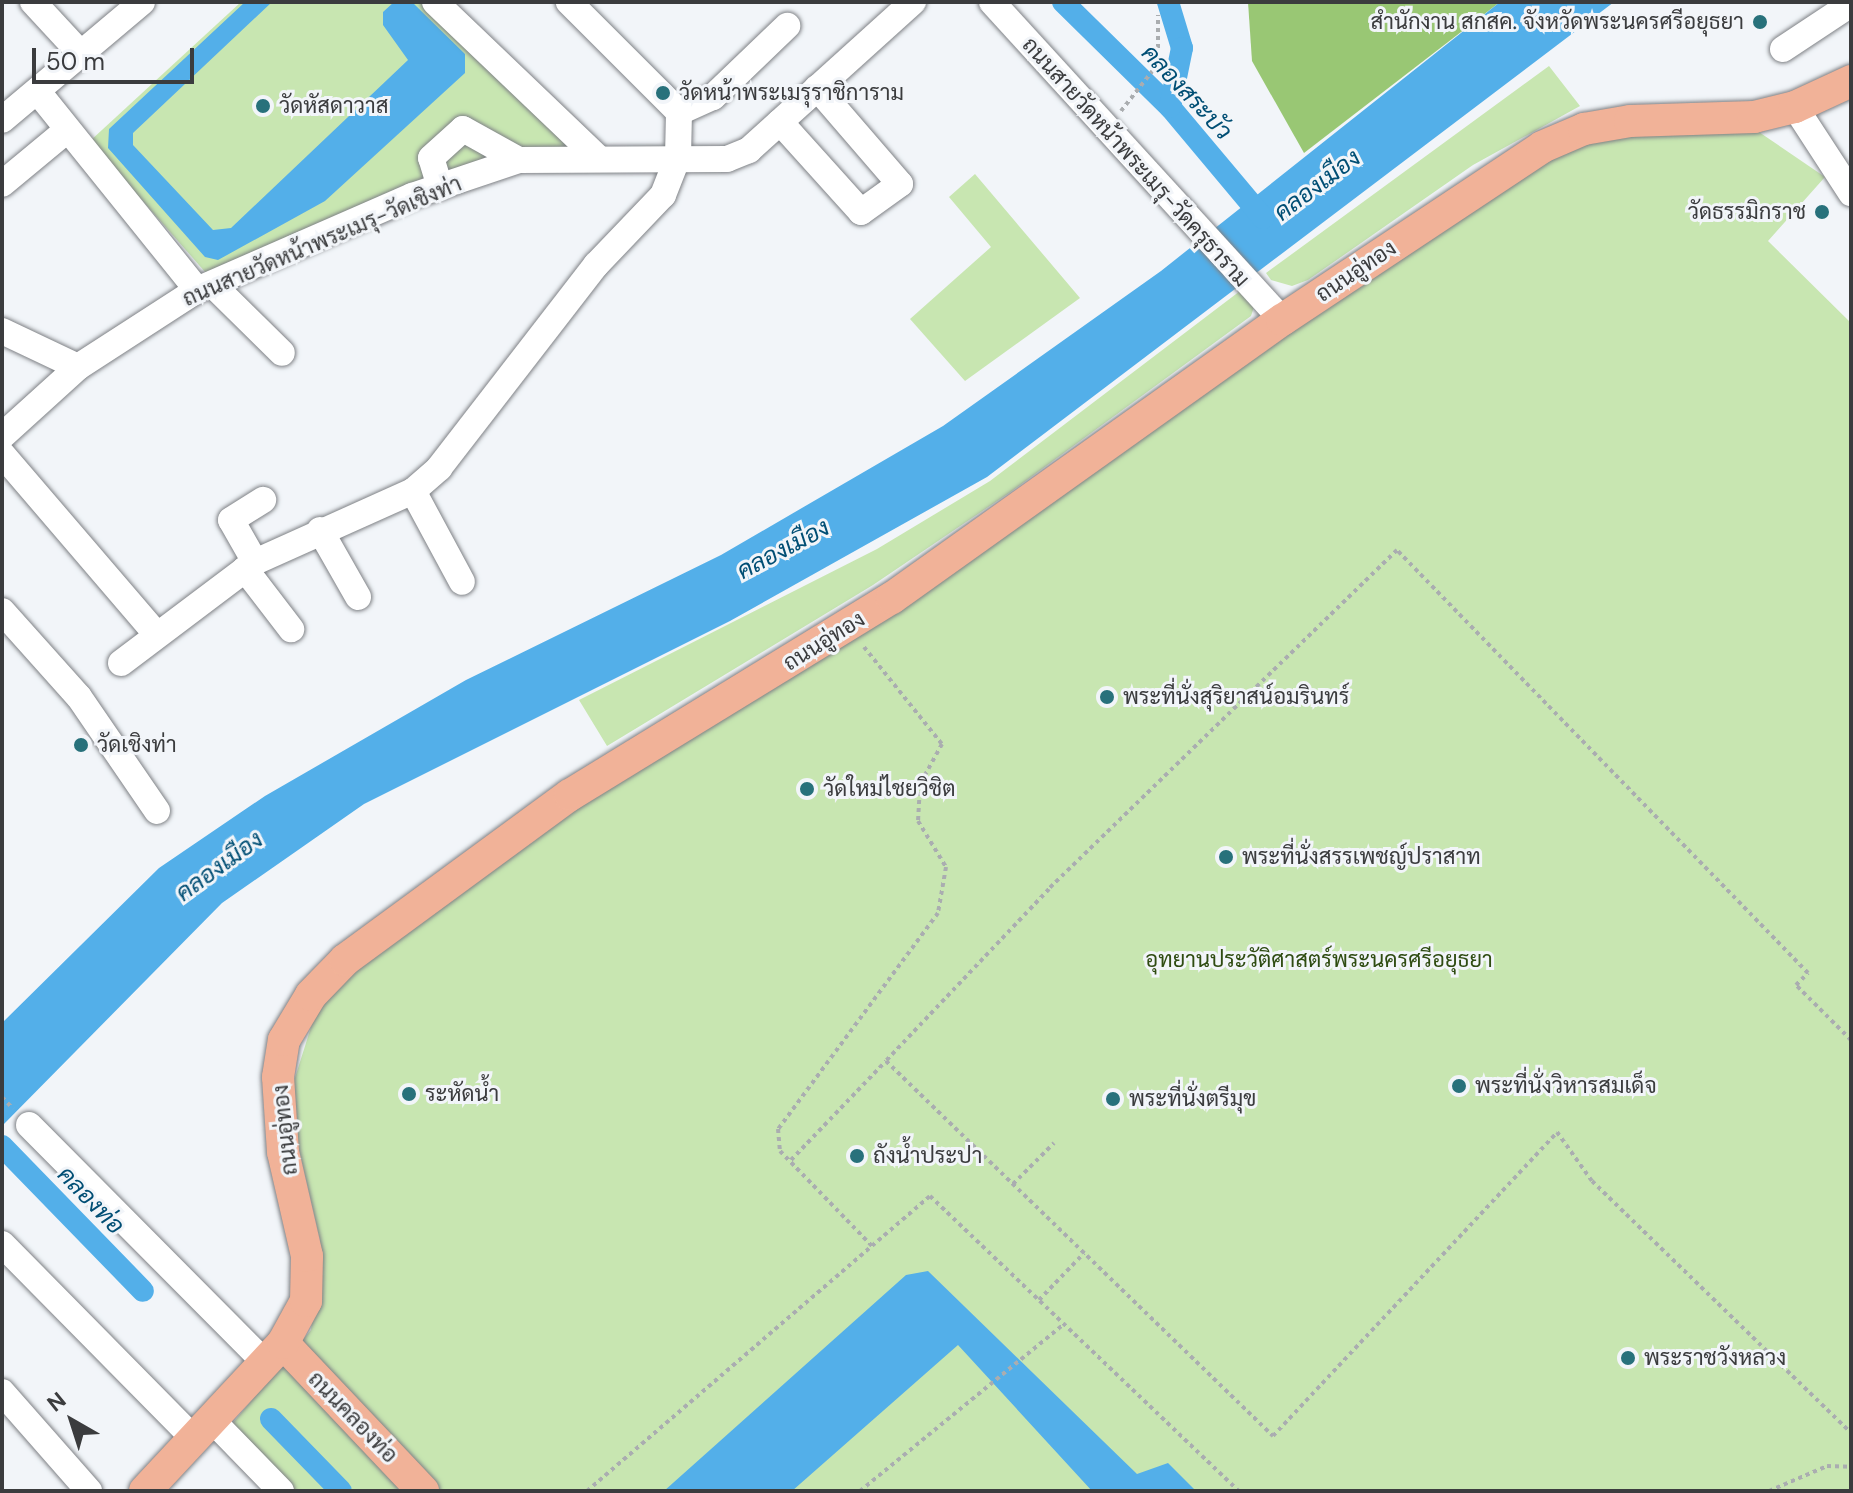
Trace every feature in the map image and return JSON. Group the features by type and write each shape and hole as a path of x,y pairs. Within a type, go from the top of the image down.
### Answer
{"main road":[{"name":"ถนนอู่ทอง","path":"145,1491 274,1353 306,1301 307,1256 283,1152 278,1077 284,1040 311,995 345,960 570,795 846,627 1272,310 1542,147 1584,129 1795,107 1851,81"},
{"name":"ถนนคลองท่อ","path":"274,1353 423,1491"}],"street":[{"path":"33,2 82,55"},
{"path":"2,120 142,2"},
{"path":"435,2 598,158"},
{"path":"121,663 250,565 320,530 413,491 439,468 596,265 663,195 678,157 679,112 569,2"},
{"name":"ถนนสายวัดหน้าพระเมรุ-วัดเชิงท่า","path":"2,436 78,367 204,287 440,187 519,160 727,159 780,122 913,2"},
{"name":"ถนนสายวัดหน้าพระเมรุ-วัดครุธาราม","path":"992,2 1272,310"},
{"path":"1783,49 1851,4"},
{"path":"679,112 713,97 787,26"},
{"path":"780,122 861,212 900,184 817,88"},
{"path":"38,92 67,130 204,287 282,353"},
{"path":"1795,107 1851,193"},
{"path":"440,187 431,158 463,129 519,160"},
{"path":"2,184 67,130"},
{"path":"2,331 78,367"},
{"path":"2,454 157,635"},
{"path":"413,491 462,582"},
{"path":"263,500 231,520 250,565 291,629"},
{"path":"320,530 358,597"},
{"path":"2,611 79,697 157,811"},
{"path":"29,1125 274,1353"},
{"path":"2,1244 203,1429 281,1491"},
{"path":"2,1392 89,1491"}],"path":[{"path":"1119,113 1158,64 1158,15"},
{"path":"790,1161 1049,889 1397,550 1808,973 1796,985 1851,1040"},
{"path":"846,627 942,744 920,784 918,821 946,867 938,913 778,1129 780,1151 872,1246"},
{"path":"886,1061 1273,1436 1557,1132 1592,1181 1851,1433"},
{"path":"1013,1184 1054,1143"},
{"path":"587,1491 930,1196 1239,1491"},
{"path":"1039,1300 1084,1253"},
{"path":"860,1491 1064,1324"},
{"path":"1769,1491 1827,1466 1851,1467"}],"green space":[{"path":"241,2 423,2 578,147 206,273 90,141"},
{"path":"1248,2 1500,2 1304,153 1252,61"},
{"path":"1549,66 1580,106 1473,165 1308,280 1292,286 1271,280 1266,273"},
{"name":"อุทยานประวัติศาสตร์พระนครศรีอยุธยา","path":"1756,130 1825,177 1768,241 1851,323 1851,1491 295,1491 231,1425 311,1330 320,1240 294,1127 293,1084 318,1005 353,967 577,803 1535,162 1603,138"},
{"path":"975,174 1080,298 965,381 910,319 991,247 949,197"},
{"path":"1240,291 1254,307 1251,316 1009,493 873,585 607,746 579,700 877,549 990,481"}],"water":[{"path":"245,2 272,2 133,133 133,145 213,230 231,228 408,60 383,25 383,12 394,2 412,2 465,54 465,73 325,201 218,260 205,257 108,148 109,129"},
{"name":"คลองเมือง","path":"1500,2 1614,2 987,477 730,621 364,804 222,903 2,1126 2,1023 159,868 265,796 466,680 721,555 943,426 1161,271"},
{"path":"928,1271 1137,1474 1168,1463 1196,1491 1092,1491 958,1345 792,1491 664,1491 906,1275"}],"waterway":[{"name":"คลองสระบัว","path":"1063,2 1170,107 1263,218"},
{"path":"1168,2 1182,48 1170,107"},
{"name":"คลองท่อ","path":"2,1146 143,1291"},
{"name":"คลองท่อ","path":"271,1419 341,1491"}],"place":[{"name":"สำนักงาน สกสค. จังหวัดพระนครศรีอยุธยา","path":"1760,22"},
{"name":"วัดหน้าพระเมรุราชิการาม","path":"663,93"},
{"name":"วัดหัสดาวาส","path":"263,106"},
{"name":"วัดธรรมิกราช","path":"1822,212"},
{"name":"พระที่นั่งสุริยาสน์อมรินทร์","path":"1107,697"},
{"name":"วัดเชิงท่า","path":"81,745"},
{"name":"วัดใหม่ไชยวิชิต","path":"807,789"},
{"name":"พระที่นั่งสรรเพชญ์ปราสาท","path":"1226,857"},
{"name":"พระที่นั่งวิหารสมเด็จ","path":"1459,1086"},
{"name":"ระหัดน้ำ","path":"409,1094"},
{"name":"พระที่นั่งตรีมุข","path":"1113,1099"},
{"name":"ถังน้ำประปา","path":"857,1156"},
{"name":"พระราชวังหลวง","path":"1628,1358"}]}
